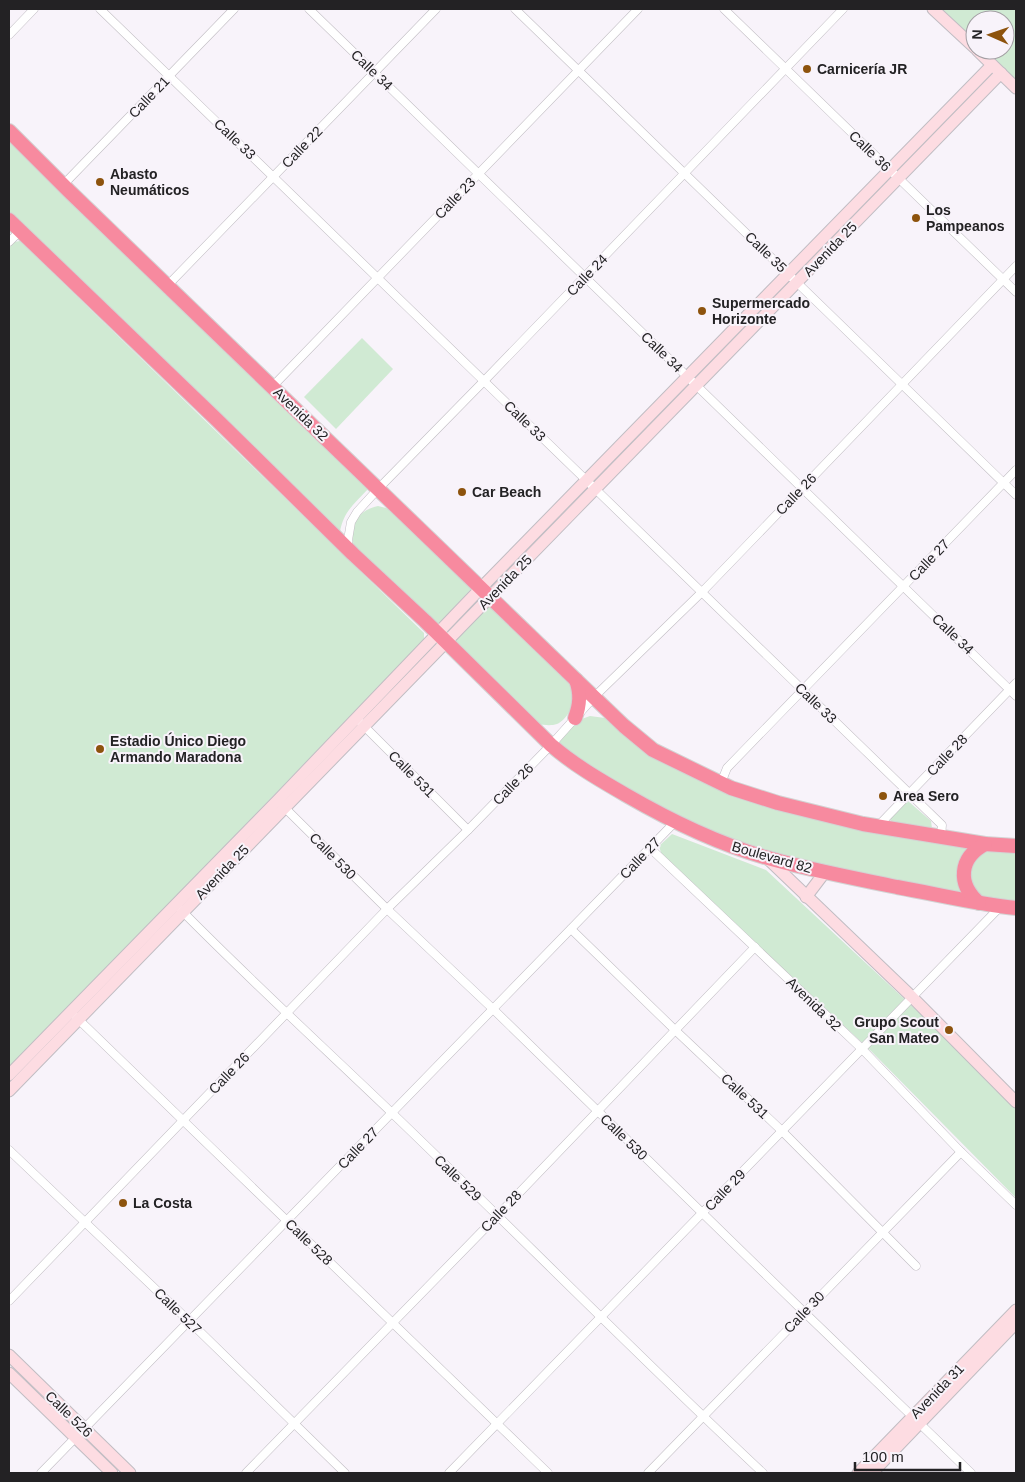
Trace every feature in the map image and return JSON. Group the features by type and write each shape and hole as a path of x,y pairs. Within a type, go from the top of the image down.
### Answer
{"highway":[{"name":"Avenida 32","path":"9,131 594,697"},
{"path":"9,220 551,745"},
{"path":"575,718 580,700 576,680"},
{"path":"594,697 624,726 653,750 720,783 778,803 877,827 985,844 1016,846"},
{"name":"Boulevard 82","path":"551,745 594,776 674,822 724,843 767,858 825,872 979,903 1016,908"},
{"path":"979,903 967,889 964,871 970,855 977,848 985,844"}],"main road":[{"path":"933,9 965,39"},
{"path":"987,60 1016,88"},
{"name":"Avenida 25","path":"9,1076 75,1015 442,638 486,592 586,480 789,274 894,174 996,69"},
{"name":"Avenida 25","path":"486,592 596,489 798,283 894,174"},
{"path":"767,858 912,997 1016,1101"},
{"path":"806,897 825,872"},
{"name":"Avenida 25","path":"9,1091 75,1015"},
{"name":"Avenida 31","path":"872,1473 917,1420 1015,1316"},
{"name":"Calle 526","path":"9,1355 130,1473"},
{"name":"Calle 526","path":"9,1373 112,1473"},
{"name":"Avenida 31","path":"858,1473 917,1420"}],"street":[{"path":"9,35 34,9"},
{"name":"Calle 33","path":"100,9 942,825 941,837"},
{"name":"Calle 21","path":"63,185 234,9"},
{"name":"Calle 34","path":"309,9 1016,696"},
{"name":"Calle 22","path":"168,286 436,9"},
{"name":"Calle 35","path":"516,9 1016,495"},
{"name":"Calle 23","path":"272,387 638,9"},
{"name":"Calle 36","path":"724,9 1016,292"},
{"name":"Calle 24","path":"348,549 351,522 357,512 378,489 843,9"},
{"path":"9,242 20,231"},
{"name":"Calle 26","path":"9,1301 387,909 551,745 594,697 702,592 1016,266"},
{"name":"Calle 27","path":"720,783 727,768 1016,470"},
{"name":"Calle 28","path":"877,827 1016,683"},
{"name":"Calle 531","path":"360,722 468,830"},
{"name":"Calle 530","path":"281,803 387,909 493,1009 971,1473"},
{"name":"Calle 27","path":"41,1473 674,822"},
{"name":"Avenida 32","path":"650,848 862,1049 960,1152 1016,1205"},
{"name":"Calle 29","path":"449,1473 1001,906"},
{"name":"Calle 529","path":"179,908 286,1014 392,1113 600,1318 763,1473"},
{"name":"Calle 531","path":"571,929 782,1131 916,1266"},
{"name":"Calle 28","path":"246,1473 497,1216 755,947"},
{"name":"Calle 528","path":"75,1015 548,1473"},
{"name":"Calle 527","path":"9,1150 345,1473"},
{"name":"Calle 30","path":"648,1473 960,1152"}],"green space":[{"path":"940,9 1016,9 1016,82 993,60 1015,60 1015,10 965,10 965,33"},
{"path":"9,139 368,489 347,513 340,532 9,214"},
{"path":"20,241 424,633 424,640 9,1069 9,248 14,242"},
{"path":"362,338 393,369 336,429 304,397"},
{"path":"378,506 395,512 473,587 435,628 356,550 352,535 355,522 363,512"},
{"path":"489,604 568,680 575,694 571,709 561,722 550,725 538,724 451,643"},
{"path":"590,716 605,718 622,733 668,764 700,781 743,799 970,847 958,869 964,895 863,877 724,839 627,792 555,745 579,720"},
{"path":"908,801 931,821 932,828 927,831 892,823 890,818"},
{"path":"672,834 766,870 1016,1103 1016,1198 871,1051 662,856 659,846"},
{"path":"991,850 1016,852 1016,904 984,897 978,893 970,880 970,868 975,859"}],"place":[{"name":"Carnicería JR","path":"807,69"},
{"name":"Abasto Neumáticos","path":"100,182"},
{"name":"Los Pampeanos","path":"916,218"},
{"name":"Supermercado Horizonte","path":"702,311"},
{"name":"Car Beach","path":"462,492"},
{"name":"Estadio Único Diego Armando Maradona","path":"100,749"},
{"name":"Area Sero","path":"883,796"},
{"name":"Grupo Scout San Mateo","path":"949,1030"},
{"name":"La Costa","path":"123,1203"}]}
